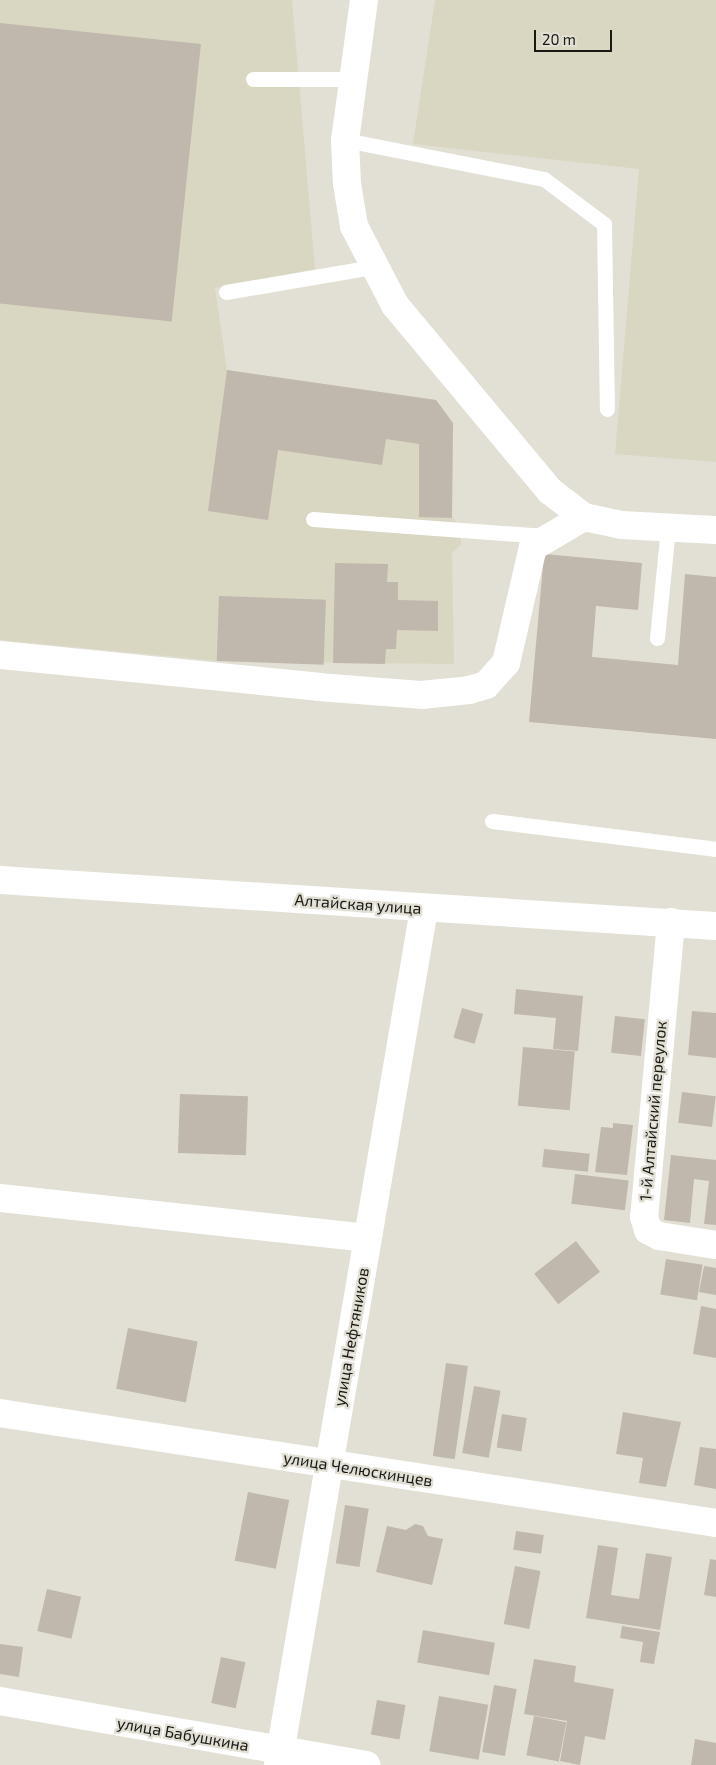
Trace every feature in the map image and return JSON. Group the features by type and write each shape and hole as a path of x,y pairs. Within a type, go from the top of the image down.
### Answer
{"street":[{"path":"364,0 345,140 354,226 372,267 394,305 550,490 584,517 668,528 716,530"},
{"path":"0,655 318,687 420,694 469,690 486,685 506,663 526,563 534,547 547,536 584,517"},
{"name":"Алтайская улица","path":"0,880 424,909 715,924"},
{"name":"улица Нефтяников","path":"279,1758 424,909"},
{"name":"1-й Алтайский переулок","path":"671,922 644,1217 648,1230 659,1236 716,1245"},
{"path":"0,1198 368,1238"},
{"name":"улица Челюскинцев","path":"0,1413 716,1523"},
{"name":"улица Бабушкина","path":"0,1701 279,1758 366,1765"}],"lane":[{"path":"253,79 353,78"},
{"path":"345,140 544,179 604,224 607,409"},
{"path":"226,292 372,267"},
{"path":"313,519 547,536"},
{"path":"657,638 668,528"},
{"path":"492,821 716,849"}],"shaded area":[{"path":"0,0 292,0 315,269 215,288 227,370 436,400 453,423 452,517 460,527 461,544 452,553 454,664 218,661 0,640"},
{"path":"435,0 716,0 716,462 615,454 639,169 413,144"}],"building":[{"path":"0,23 201,44 172,322 0,304"},
{"path":"227,370 436,400 453,423 452,518 419,517 419,444 386,439 382,465 278,450 268,520 208,511"},
{"path":"544,554 642,563 638,610 596,606 592,657 678,665 685,574 716,577 716,739 529,722"},
{"path":"335,563 388,564 387,582 398,582 398,600 438,601 438,631 397,630 396,649 386,649 385,664 333,663"},
{"path":"219,596 326,600 324,665 217,661"},
{"path":"516,989 583,996 578,1051 553,1049 556,1018 514,1014"},
{"path":"462,1008 483,1014 475,1044 453,1038"},
{"path":"692,1011 716,1013 716,1058 688,1055"},
{"path":"615,1016 645,1019 641,1056 611,1053"},
{"path":"523,1047 575,1052 570,1110 518,1106"},
{"path":"682,1092 716,1096 712,1127 678,1123"},
{"path":"180,1094 248,1096 246,1155 178,1153"},
{"path":"613,1123 633,1125 627,1175 595,1172 601,1127 613,1128"},
{"path":"544,1149 590,1154 588,1172 542,1167"},
{"path":"671,1155 716,1160 716,1225 704,1224 709,1181 694,1179 690,1223 664,1220"},
{"path":"575,1174 629,1181 625,1210 571,1204"},
{"path":"576,1241 600,1272 558,1304 534,1274"},
{"path":"666,1259 703,1265 697,1300 660,1295"},
{"path":"704,1266 716,1268 716,1295 699,1292"},
{"path":"701,1306 716,1309 716,1358 693,1354"},
{"path":"128,1328 198,1342 186,1402 116,1389"},
{"path":"446,1363 468,1366 455,1459 433,1456"},
{"path":"474,1386 501,1391 489,1458 462,1453"},
{"path":"623,1412 681,1422 666,1487 639,1483 643,1458 616,1454"},
{"path":"502,1414 527,1418 521,1451 497,1448"},
{"path":"700,1447 716,1449 716,1489 694,1485"},
{"path":"248,1492 289,1500 276,1569 235,1561"},
{"path":"345,1505 369,1509 359,1567 336,1563"},
{"path":"415,1524 423,1526 428,1536 443,1539 432,1585 376,1572 387,1526 406,1530"},
{"path":"516,1531 544,1535 541,1554 513,1550"},
{"path":"598,1545 618,1548 611,1595 639,1599 646,1553 672,1557 660,1630 586,1618"},
{"path":"710,1559 716,1560 716,1597 704,1595"},
{"path":"515,1566 541,1571 529,1629 504,1624"},
{"path":"47,1589 81,1597 71,1639 37,1631"},
{"path":"622,1626 660,1632 654,1664 640,1662 643,1642 620,1638"},
{"path":"423,1630 495,1643 489,1675 417,1662"},
{"path":"0,1644 23,1647 19,1677 0,1674"},
{"path":"221,1657 245,1662 236,1708 211,1703"},
{"path":"534,1659 576,1666 574,1682 614,1689 605,1740 585,1736 580,1765 560,1761 567,1721 524,1714"},
{"path":"494,1685 517,1689 505,1756 482,1752"},
{"path":"439,1696 488,1705 479,1760 429,1751"},
{"path":"377,1700 406,1705 399,1740 371,1734"},
{"path":"534,1716 566,1722 559,1762 526,1755"},
{"path":"695,1739 716,1743 716,1765 691,1765"}]}
